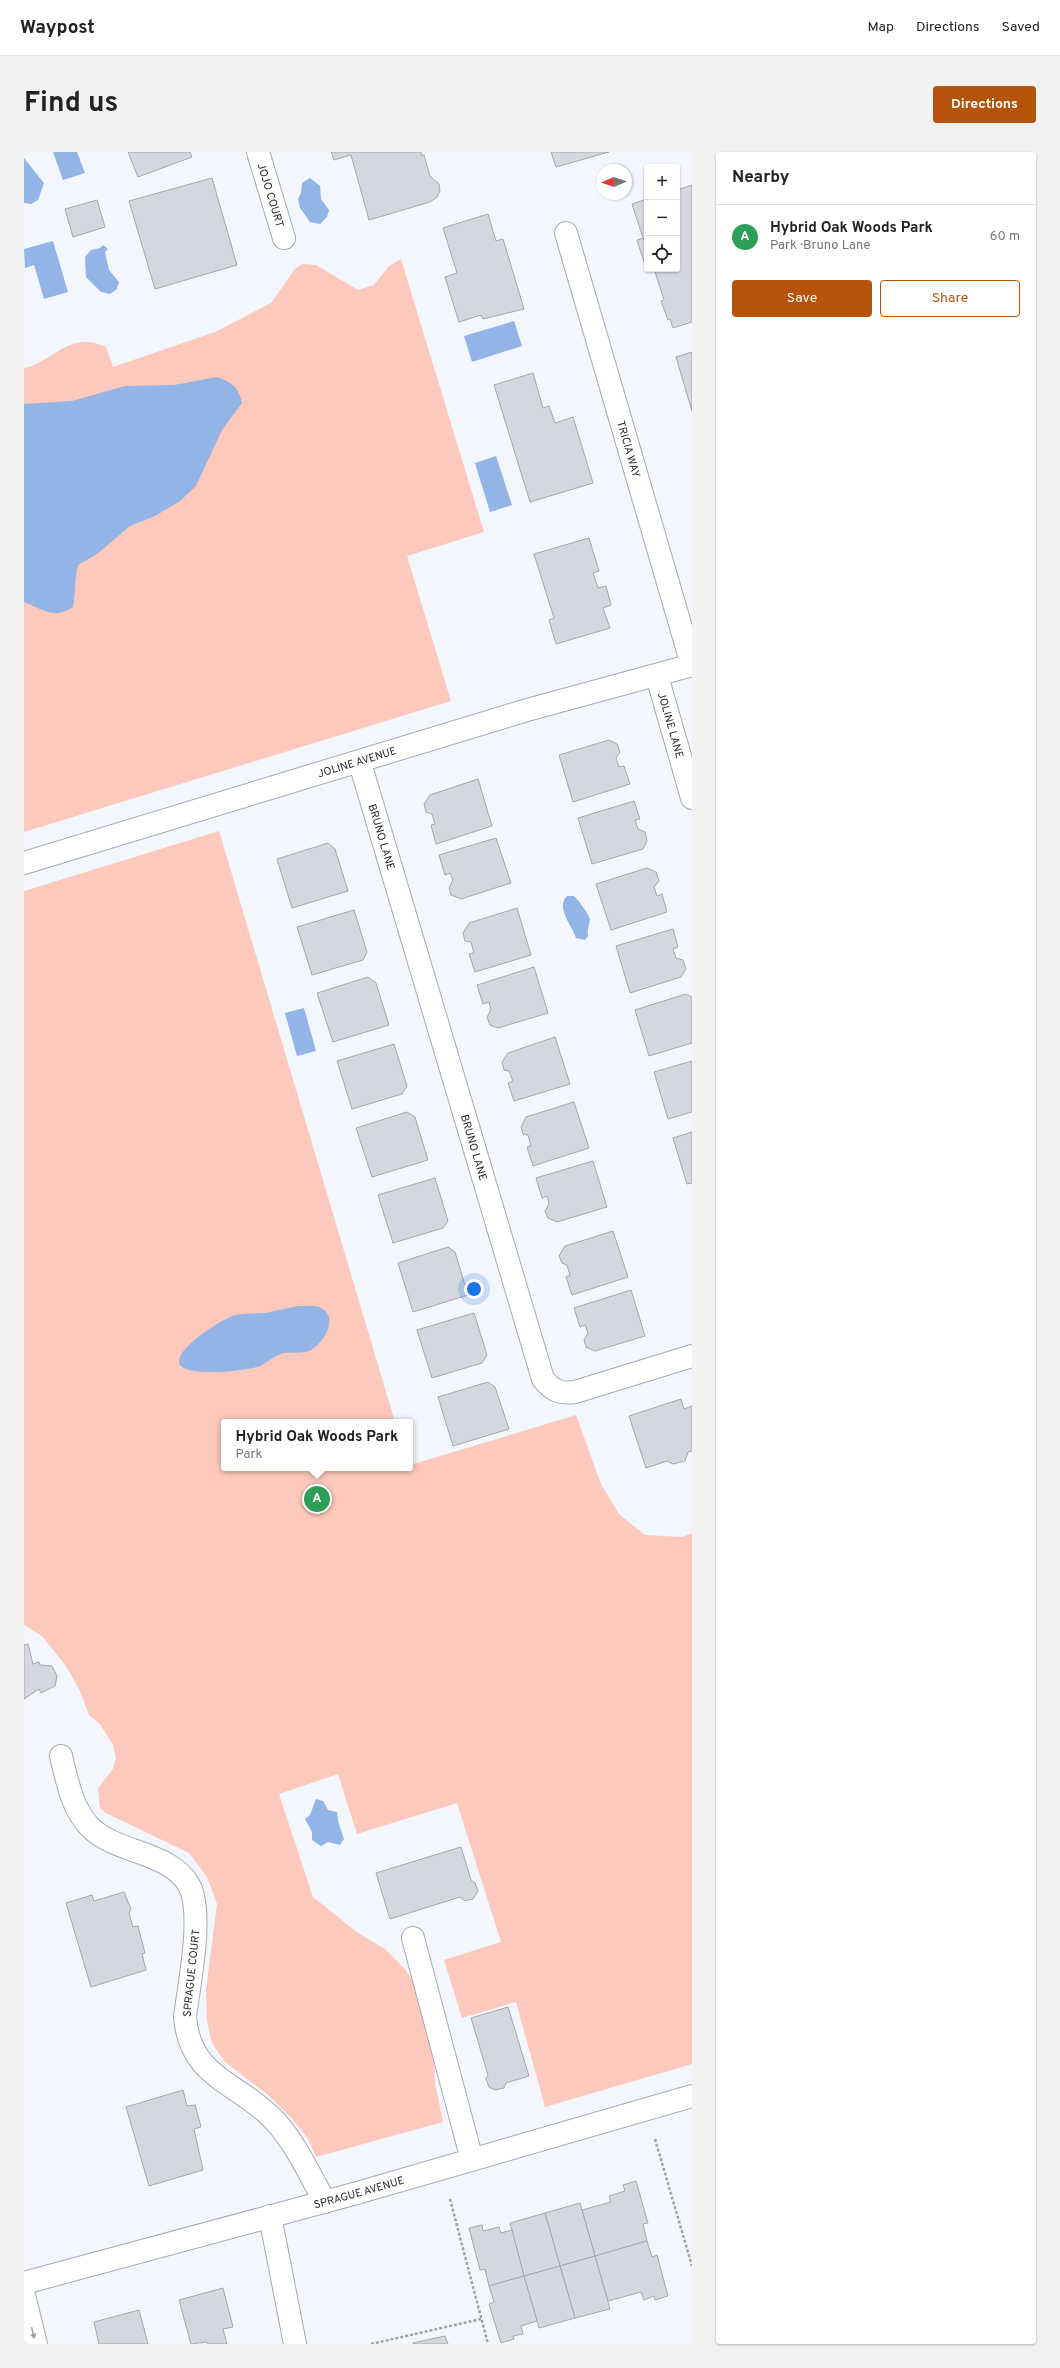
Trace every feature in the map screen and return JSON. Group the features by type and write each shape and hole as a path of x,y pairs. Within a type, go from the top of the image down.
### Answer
{"street":[{"name":"JOJO COURT","path":"258,152 284,238"},
{"name":"TRICIA WAY","path":"566,233 692,665"},
{"name":"JOLINE AVENUE","path":"24,863 527,710 657,676 692,665"},
{"name":"JOLINE LANE","path":"657,676 692,798"},
{"name":"BRUNO LANE","path":"360,762 544,1379 552,1390 562,1394 575,1392 692,1356"},
{"name":"SPRAGUE COURT","path":"61,1756 70,1793 89,1827 109,1840 167,1865 181,1874 189,1886 193,1899 196,1927 185,2017 186,2032 191,2047 205,2068 255,2104 275,2121 299,2155 325,2202"},
{"path":"413,1938 472,2160"},
{"name":"SPRAGUE AVENUE","path":"24,2283 325,2202 692,2096"},
{"path":"270,2216 295,2344"},
{"path":"24,2295 36,2344"}],"path":[{"path":"655,2139 692,2266"},
{"path":"450,2199 488,2344"},
{"path":"371,2344 481,2319"}],"shaded area":[{"path":"401,259 484,532 407,556 451,701 24,832 24,368 32,366 63,348 79,342 95,343 106,347 113,367 215,332 271,303 295,269 302,264 316,265 358,290 374,285 389,266"},
{"path":"219,831 394,1419 221,1419 221,1471 413,1471 413,1464 576,1415 601,1484 619,1514 645,1535 682,1537 692,1533 692,2064 545,2107 516,2002 462,2018 444,1960 501,1942 457,1803 357,1834 338,1774 279,1794 313,1897 358,1933 385,1949 405,1969 421,1994 433,2038 435,2083 443,2122 316,2157 307,2137 292,2119 268,2095 225,2062 212,2043 207,2021 206,1990 217,1904 207,1877 189,1853 106,1813 100,1808 98,1788 113,1769 116,1758 113,1745 100,1724 89,1715 79,1689 66,1666 42,1636 24,1625 24,891"}],"water":[{"path":"53,152 77,152 85,173 63,180"},
{"path":"24,158 44,183 38,200 31,204 24,203"},
{"path":"310,178 320,186 321,199 329,210 327,217 320,224 310,222 300,208 298,199 301,193 302,183"},
{"path":"53,241 68,292 44,299 34,265 25,268 24,249"},
{"path":"103,245 108,249 105,252 109,270 119,282 117,289 110,294 101,292 86,277 85,257 91,250 100,248"},
{"path":"514,321 522,346 472,362 464,336"},
{"path":"217,377 231,383 234,386 239,393 242,403 222,430 196,486 180,501 155,516 130,526 97,554 78,565 73,607 60,613 54,613 24,602 24,404 72,401 125,386 174,385"},
{"path":"496,456 512,505 490,512 475,463"},
{"path":"567,896 574,896 576,898 584,908 590,920 588,936 585,940 576,938 566,917 563,906"},
{"path":"304,1008 316,1051 297,1056 285,1013"},
{"path":"298,1306 318,1307 324,1310 328,1315 329,1326 327,1332 320,1343 311,1350 284,1353 260,1366 243,1370 205,1372 185,1369 180,1365 180,1359 183,1351 200,1336 220,1322 238,1314 265,1313"},
{"path":"316,1799 323,1801 328,1810 337,1812 338,1821 344,1839 340,1845 328,1842 321,1846 312,1840 312,1832 305,1819 310,1815"}],"building":[{"path":"128,152 190,152 192,157 138,177"},
{"path":"331,152 421,152 422,156 424,155 430,176 439,184 440,191 437,197 430,202 369,220 351,155 334,160"},
{"path":"551,152 609,152 556,167"},
{"path":"212,178 237,265 155,289 129,201"},
{"path":"692,185 692,322 673,328 670,319 668,320 661,301 664,300 655,272 680,272 680,189"},
{"path":"97,200 105,227 73,237 65,209"},
{"path":"644,200 644,262 637,240 643,238 632,204"},
{"path":"488,214 496,241 503,239 524,309 483,319 481,315 459,322 445,277 457,273 443,228"},
{"path":"692,352 692,411 676,357"},
{"path":"533,373 543,408 549,406 555,423 573,417 593,483 530,502 494,385"},
{"path":"589,538 599,571 593,573 598,588 606,586 611,605 603,608 610,628 556,644 549,620 554,618 534,554"},
{"path":"609,740 617,744 620,752 616,758 619,767 624,766 630,784 573,802 559,755"},
{"path":"478,779 492,826 436,844 431,825 435,824 432,814 426,812 424,804 430,795"},
{"path":"634,801 640,819 635,820 638,829 645,832 647,841 643,849 592,864 578,818"},
{"path":"496,838 511,883 461,899 451,895 449,888 453,880 450,873 445,875 439,855"},
{"path":"328,843 335,849 348,891 292,908 277,859"},
{"path":"647,868 656,872 659,881 654,887 657,896 662,894 667,912 611,930 596,884"},
{"path":"517,908 531,955 475,972 469,954 474,953 471,942 465,941 463,933 469,923"},
{"path":"354,910 367,952 363,960 312,975 297,927"},
{"path":"673,929 678,947 673,949 676,958 683,960 686,969 681,977 630,993 616,946"},
{"path":"534,967 548,1013 498,1028 490,1025 487,1017 491,1010 489,1002 483,1004 477,985"},
{"path":"368,977 376,983 389,1025 333,1042 317,993"},
{"path":"686,994 692,997 692,1043 649,1056 635,1010"},
{"path":"555,1037 570,1084 514,1101 508,1083 513,1081 509,1071 504,1070 502,1062 508,1053"},
{"path":"394,1044 407,1086 402,1094 352,1109 337,1061"},
{"path":"692,1061 692,1112 668,1119 654,1072"},
{"path":"574,1102 589,1148 533,1166 527,1147 531,1146 528,1135 523,1134 521,1127 526,1117"},
{"path":"407,1112 415,1117 428,1160 372,1177 356,1128"},
{"path":"692,1132 692,1183 687,1184 673,1138"},
{"path":"593,1161 607,1207 557,1222 548,1218 545,1211 549,1204 547,1196 542,1198 536,1178"},
{"path":"435,1178 448,1221 443,1228 393,1243 378,1195"},
{"path":"613,1231 628,1277 572,1295 566,1277 570,1275 567,1265 562,1263 559,1256 565,1246"},
{"path":"448,1247 455,1252 468,1295 413,1312 398,1263"},
{"path":"631,1290 645,1336 595,1351 586,1347 584,1340 588,1333 585,1325 580,1327 574,1308"},
{"path":"474,1313 487,1355 482,1363 432,1378 417,1330"},
{"path":"488,1382 495,1387 509,1429 453,1446 438,1397"},
{"path":"681,1399 684,1409 692,1406 692,1451 688,1452 685,1461 673,1464 667,1461 646,1468 629,1416"},
{"path":"28,1644 33,1664 39,1662 40,1665 52,1666 57,1676 55,1686 41,1693 39,1689 24,1699 24,1645"},
{"path":"461,1847 471,1880 475,1883 478,1891 473,1899 465,1901 460,1897 390,1919 376,1873"},
{"path":"124,1892 131,1909 129,1913 133,1927 138,1926 145,1953 142,1954 146,1970 91,1987 66,1903 92,1895 94,1901"},
{"path":"508,2007 529,2076 506,2083 504,2088 495,2090 489,2087 486,2079 488,2075 471,2018"},
{"path":"183,2090 187,2106 195,2105 201,2127 194,2129 203,2170 149,2186 126,2107"},
{"path":"636,2181 648,2223 643,2224 647,2241 595,2256 582,2210 611,2202 609,2196 625,2191 623,2185"},
{"path":"580,2203 595,2256 560,2266 545,2213"},
{"path":"545,2213 560,2266 524,2276 510,2223"},
{"path":"482,2225 483,2231 499,2227 501,2233 512,2230 524,2276 489,2286 485,2269 480,2270 469,2228"},
{"path":"647,2241 652,2257 657,2255 668,2296 655,2300 654,2296 644,2300 641,2292 608,2301 595,2256"},
{"path":"595,2256 610,2309 575,2318 560,2266"},
{"path":"560,2266 575,2318 539,2328 524,2276"},
{"path":"524,2276 537,2321 521,2326 523,2334 513,2336 514,2339 501,2343 489,2304 494,2302 489,2286"},
{"path":"223,2288 233,2327 223,2329 227,2344 208,2344 207,2342 191,2344 179,2300"},
{"path":"139,2310 148,2344 99,2344 94,2322"},
{"path":"445,2336 448,2344 413,2344 413,2343"}],"place":[{"name":"Hybrid Oak Woods Park","path":"317,1499"}]}
